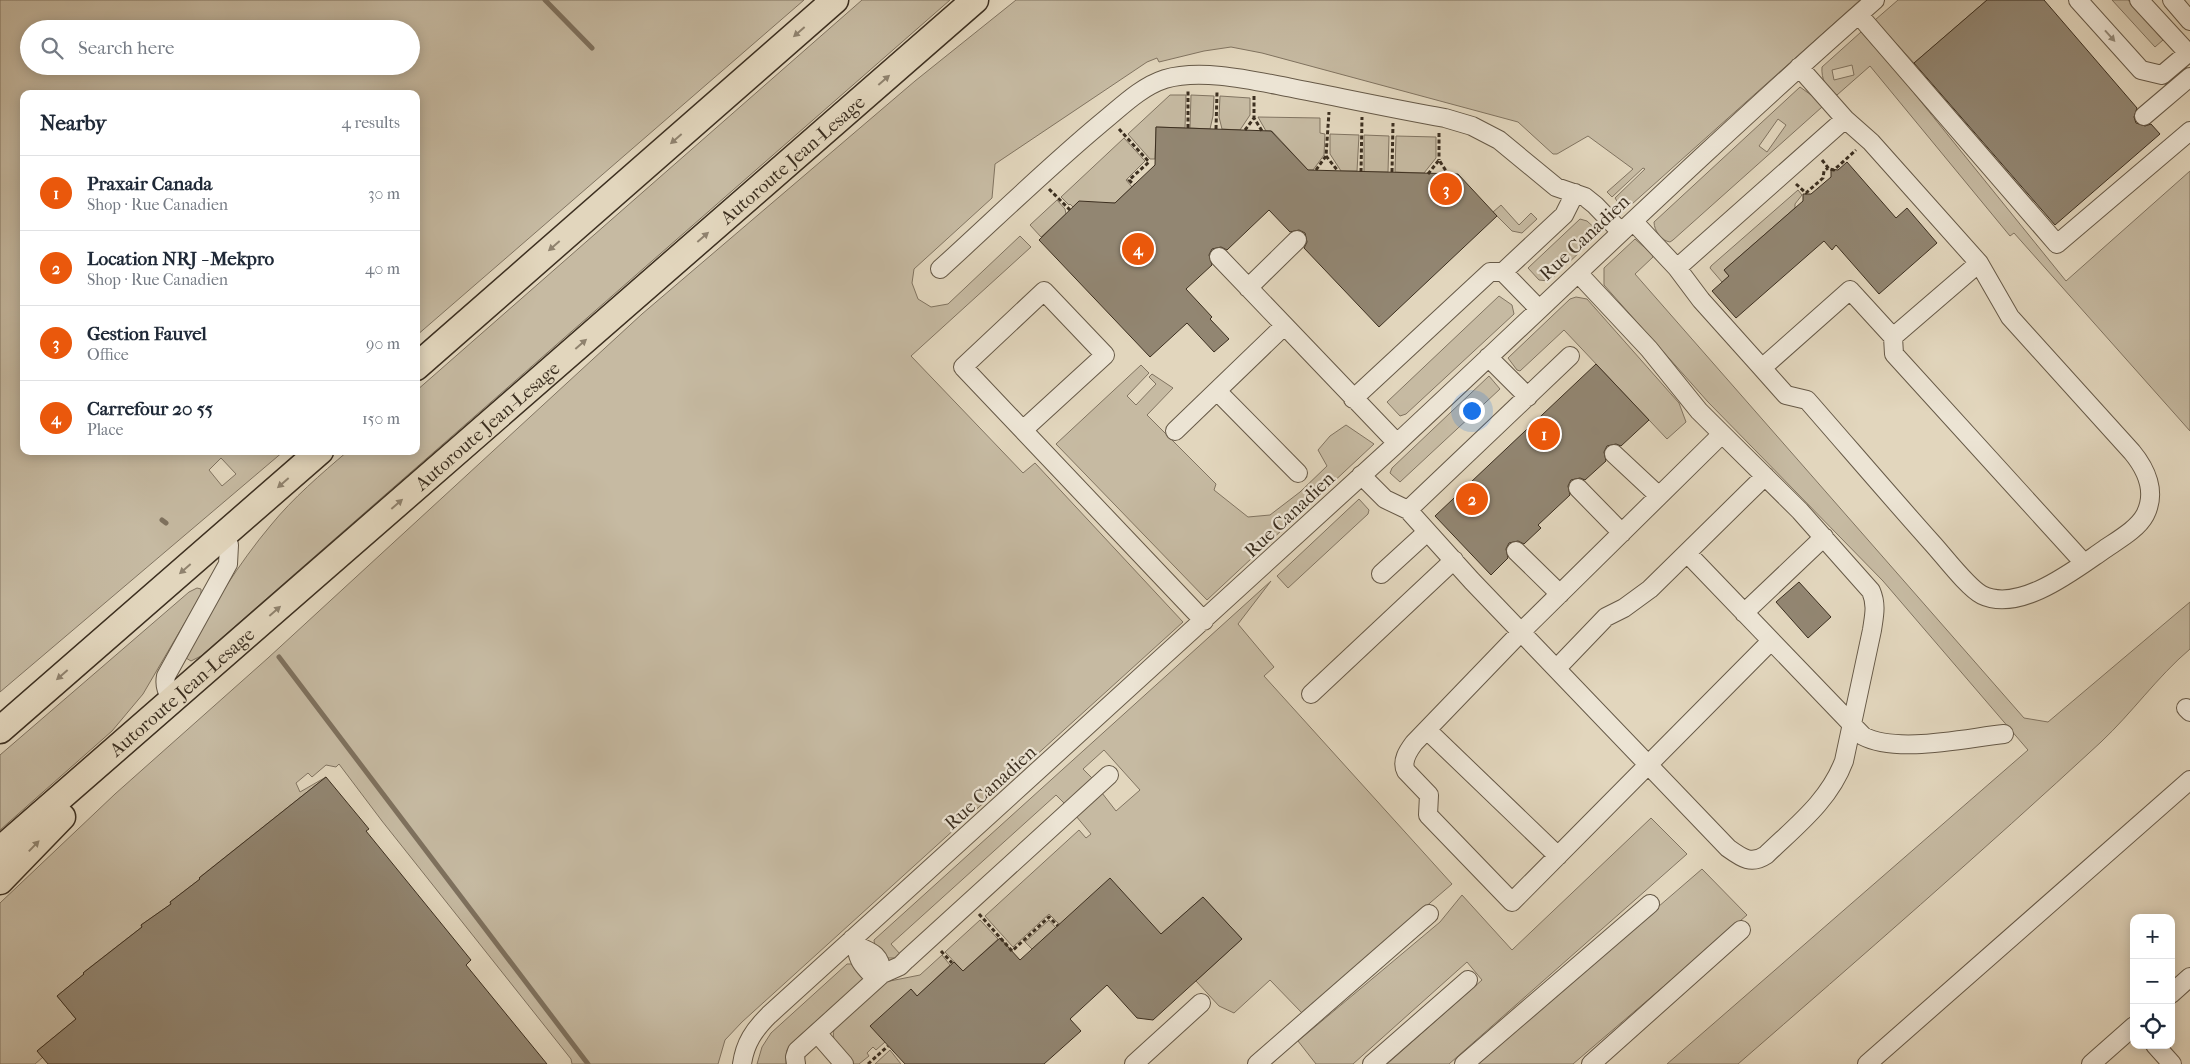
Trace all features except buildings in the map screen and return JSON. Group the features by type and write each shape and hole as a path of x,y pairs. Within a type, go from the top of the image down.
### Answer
{"highway":[{"path":"420,363 835,0"},
{"name":"Autoroute Jean-Lesage","path":"0,850 975,0"},
{"path":"0,730 315,455"},
{"path":"0,881 173,701"}],"street":[{"name":"Rue Canadien","path":"742,1064 748,1042 761,1023 855,943 1397,443 1799,67 1875,0"},
{"path":"2078,0 2141,70 2162,75 2189,53 2140,0"},
{"path":"2172,0 2190,21"},
{"path":"1859,14 2057,244 2190,131"},
{"path":"940,269 1070,150 1119,108 1154,84 1166,79 1187,76 1217,76 1330,95 1445,118 1472,126 1499,140 1556,187 1584,197 1627,227 1677,268 1701,300 1786,395 1807,400 1950,563 1981,594 2001,599 2014,598 2038,591 2063,578 2120,539 2144,516 2150,497 2147,476 2142,465 2010,316 1979,263 1871,142 1845,119 1799,67"},
{"path":"2144,116 2190,77"},
{"path":"1677,268 1845,119"},
{"path":"1353,399 1490,272 1503,272 1564,215 1575,193"},
{"path":"1248,288 1297,240"},
{"path":"1219,257 1397,443"},
{"path":"1893,337 1979,263"},
{"path":"1503,272 1539,309"},
{"path":"1362,475 1385,499 1408,510 1728,848 1750,861 1758,860 1766,855 1825,798 1844,761 1875,610 1875,600 1872,591 1824,537 1699,410 1648,349 1578,273"},
{"path":"1762,368 1850,290 1893,337 1894,354 2084,563"},
{"path":"1023,430 1105,355 1044,291 963,367 1023,430 1204,620"},
{"path":"1175,431 1284,326"},
{"path":"1408,510 1570,356"},
{"path":"1488,357 1528,397"},
{"path":"1217,391 1298,473"},
{"path":"1722,434 1522,632 1427,730 1408,752 1404,766 1406,771 1429,795 1428,815 1512,902 1771,641"},
{"path":"1614,454 1659,496"},
{"path":"1556,668 1606,617 1624,608 1650,589 1765,476"},
{"path":"1578,488 1622,532"},
{"path":"1381,574 1427,532"},
{"path":"173,701 164,683 166,676 228,564 229,545 222,537"},
{"path":"1744,613 1782,586 1824,537"},
{"path":"1516,551 1560,594"},
{"path":"1687,552 1851,725 1869,739 1898,744 1936,742 2004,734"},
{"path":"1311,694 1454,560"},
{"path":"1427,730 1558,856"},
{"path":"796,1064 795,1057 797,1051 882,974 900,966 1109,775"},
{"path":"1867,1064 2190,780"},
{"path":"1464,1064 1650,904"},
{"path":"1257,1064 1430,914"},
{"path":"1591,1064 1740,930"},
{"path":"855,943 860,961 868,971 872,974 882,974"},
{"path":"2175,990 2190,977"},
{"path":"1372,1064 1468,980"},
{"path":"1134,1064 1201,1003"},
{"path":"2091,1064 2130,1030"},
{"path":"817,1033 844,1064"},
{"path":"2159,1049 2172,1064"}],"path":[{"path":"1188,95 1188,128"},
{"path":"1316,170 1326,156 1330,95"},
{"path":"1216,96 1216,129"},
{"path":"1254,98 1254,118 1262,131"},
{"path":"1245,130 1254,118"},
{"path":"1361,172 1362,135"},
{"path":"1125,136 1149,162 1155,165"},
{"path":"1392,172 1393,136"},
{"path":"1439,137 1439,160 1448,174"},
{"path":"1326,156 1338,171"},
{"path":"1800,188 1806,194 1824,178 1824,171 1827,166 1834,170 1846,158"},
{"path":"1428,174 1439,160"},
{"path":"1134,185 1129,180 1149,162"},
{"path":"1059,199 1070,210"},
{"path":"983,918 1012,951 1049,917 1058,926"},
{"path":"943,954 952,963"},
{"path":"868,1064 888,1046"}],"shaded area":[{"path":"0,0 804,0 420,333 420,90 20,90 20,455 279,455 0,692","holes":["221,458 236,474 222,486 209,470"]},
{"path":"862,0 950,0 201,656 191,661 186,658 186,651 236,571 271,525 318,477 343,455 420,455 420,387"},
{"path":"1016,0 1860,0 1632,204 1619,204 1615,198 1645,169 1643,168 1612,197 1607,192 1633,169 1588,136 1557,154 1553,154 1518,122 1262,53 1231,47 1204,51 1159,62 1157,58 1147,62 995,164 992,198 914,269 912,283 918,299 931,307 948,304 1020,236 1031,247 911,356 1023,473 1035,463 1183,622 742,1022 725,1040 718,1064 572,1064 571,1059 339,764 336,767 326,765 312,777 308,773 296,783 300,792 326,777 200,877 200,879 170,902 171,904 141,925 142,927 84,972 57,996 76,1019 38,1050 43,1057 35,1064 0,1064 0,903 115,794 268,658 642,314 915,81"},
{"path":"1898,0 1987,0 1914,63 1875,20"},
{"path":"2112,0 2128,0 2163,40 2155,47"},
{"path":"1861,32 1901,77 2066,281 2190,171 2190,431 2014,233 2010,236 1870,66 1837,95 1825,84 1822,67","holes":["1852,65 1854,75 1834,80 1832,70"]},
{"path":"1800,87 1818,100 1822,107 1673,240 1670,242 1661,238 1655,229 1654,222","holes":["1778,119 1786,125 1767,152 1759,146"]},
{"path":"1170,95 1186,95 1185,128 1156,127 1155,159 1150,159 1128,134"},
{"path":"1191,95 1214,96 1210,129 1190,128"},
{"path":"1220,96 1250,98 1250,115 1240,130 1222,129 1219,117"},
{"path":"1258,117 1320,118 1320,133 1325,134 1324,155 1313,170 1308,170 1272,131 1266,131"},
{"path":"1330,134 1359,135 1357,171 1341,171 1330,154"},
{"path":"1364,135 1389,136 1388,172 1364,172"},
{"path":"1396,136 1436,137 1436,158 1424,173 1395,172"},
{"path":"1124,138 1145,161 1126,180 1132,187 1115,203 1073,207 1069,205 1061,197"},
{"path":"1798,190 1802,195 1795,204 1795,208 1724,270 1729,276 1722,282 1710,268 1711,266"},
{"path":"1057,200 1065,209 1066,214 1041,237 1030,225"},
{"path":"1501,205 1519,225 1531,213 1537,219 1522,233 1512,231 1493,212"},
{"path":"1580,219 1587,221 1598,231 1598,235 1549,281 1539,280 1528,268"},
{"path":"1635,239 1653,257 1635,274 2024,718 2048,722 2190,602 2190,649 2167,671 2112,731 1966,864 1738,1064 1667,1064 2028,750 1883,581 1708,402 1604,285 1604,268"},
{"path":"1499,296 1512,305 1514,314 1406,414 1400,416 1387,402"},
{"path":"1576,297 1587,299 1679,403 1686,422 1667,439 1564,330 1520,371 1517,370 1508,358 1570,299"},
{"path":"1141,365 1149,373 1127,396 1136,405 1156,384 1149,377 1152,374 1173,388 1147,415 1216,484 1214,490 1248,517 1270,515 1300,492 1327,466 1318,450 1330,436 1346,425 1374,444 1207,600 1056,444"},
{"path":"1489,376 1500,389 1400,482 1390,473 1392,468"},
{"path":"1359,499 1369,510 1368,514 1288,588 1277,576"},
{"path":"1271,581 1238,624 1274,667 1264,676 1452,884 1302,1013 1270,980 1234,1013 1219,1006 1196,981 1242,939 1203,897 1161,934 1059,924 1049,914 1013,947 985,916 1079,830 1086,838 1091,834 1076,816 1102,793 1116,811 1140,790 1104,750 1083,769 1094,780 1066,805 1056,795 891,944 900,954 896,958 885,958 875,948 874,940"},
{"path":"197,588 201,589 201,595 143,694 112,731 0,830 0,755 189,592"},
{"path":"1651,818 1687,854 1449,1064 1387,1064 1482,980 1467,962 1353,1064 1316,1064 1298,1041 1440,922 1462,895 1512,950"},
{"path":"1702,869 1747,915 1573,1064 1476,1064"},
{"path":"980,920 998,939 963,971 945,952"},
{"path":"1049,920 1056,928 1032,949 1025,942"},
{"path":"942,955 950,965 917,996 911,989 885,1042 876,1050 873,1047 867,1053 869,1056 859,1064 854,1064 836,1043 833,1032 835,1027 885,982 920,975"},
{"path":"847,964 853,964 865,975 862,980 795,1040 787,1050 786,1064 757,1064 762,1047 771,1033"},
{"path":"890,1050 901,1064 875,1064"}],"waterway":[{"path":"545,0 592,48"},
{"path":"162,520 166,523"},
{"path":"279,657 588,1064"}],"place":[{"name":"Gestion Fauvel","path":"1446,189"},
{"name":"Carrefour 20 55","path":"1138,249"},
{"name":"Praxair Canada","path":"1544,434"},
{"name":"Location NRJ - Mekpro","path":"1472,499"}]}
